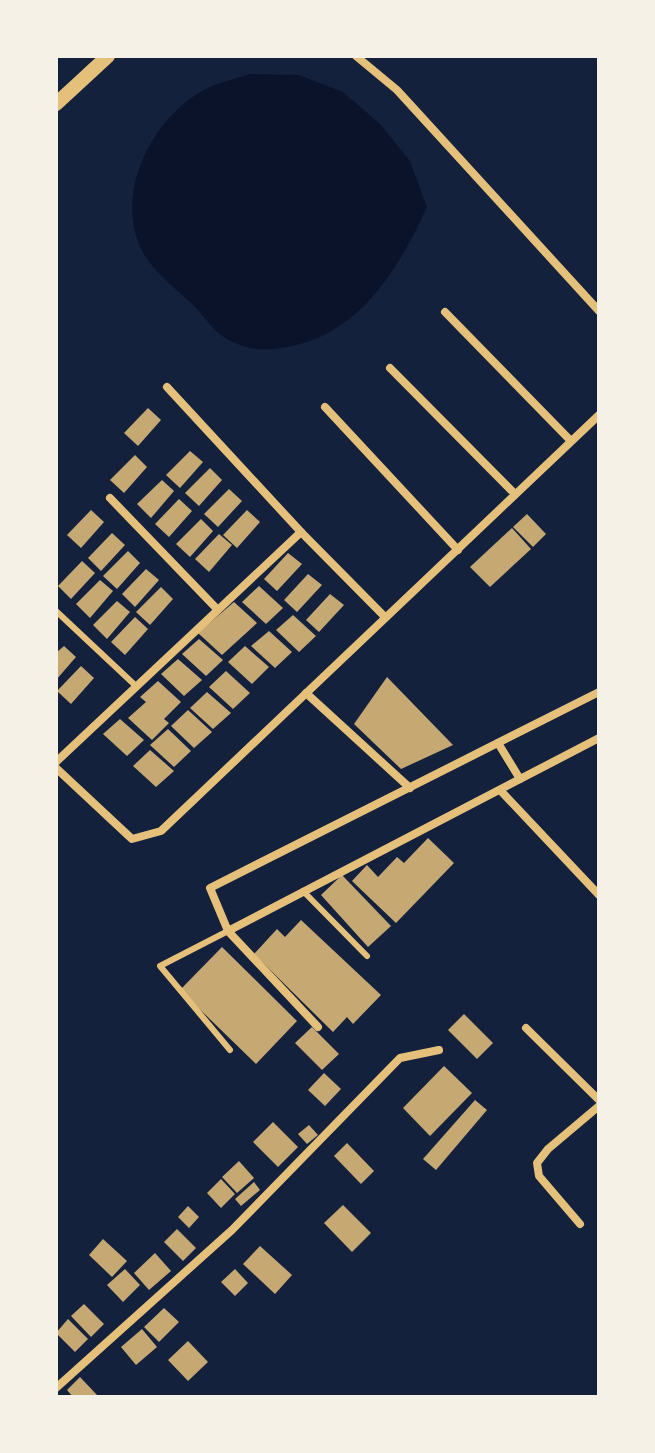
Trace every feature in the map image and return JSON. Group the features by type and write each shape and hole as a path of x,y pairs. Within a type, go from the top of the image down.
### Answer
{"street":[{"path":"56,104 108,56"},
{"path":"356,56 397,90 599,311"},
{"path":"445,312 570,440"},
{"path":"390,368 515,494"},
{"path":"167,387 301,532 385,617"},
{"path":"325,407 458,550"},
{"path":"301,532 56,765 132,839 148,837 167,827 599,415"},
{"path":"110,498 217,609"},
{"path":"318,1027 228,931 210,888 599,692"},
{"path":"306,693 410,788"},
{"path":"228,931 599,738"},
{"path":"498,743 520,779"},
{"path":"500,790 599,895"},
{"path":"526,1028 599,1100"},
{"path":"56,1388 232,1230 400,1058 439,1050"},
{"path":"580,1224 539,1176 537,1163 548,1149 599,1106"}],"lane":[{"path":"56,611 137,687"},
{"path":"303,891 367,956"},
{"path":"228,931 160,966 230,1050"}],"water":[{"path":"250,74 299,75 343,92 380,124 410,161 427,207 390,275 356,313 313,340 271,349 241,345 216,331 148,261 133,222 132,200 136,178 155,136 186,102 204,90"}],"building":[{"path":"148,408 161,420 138,446 124,433"},
{"path":"190,451 203,462 180,488 166,475"},
{"path":"135,455 147,467 124,493 110,480"},
{"path":"210,468 222,480 199,506 185,493"},
{"path":"162,480 174,491 151,518 137,504"},
{"path":"229,489 242,501 218,527 204,514"},
{"path":"179,499 192,511 169,537 155,524"},
{"path":"91,510 104,522 81,548 67,535"},
{"path":"247,510 260,522 237,548 223,535"},
{"path":"527,514 546,534 533,547 513,527"},
{"path":"201,519 213,531 190,557 176,544"},
{"path":"512,528 531,549 490,587 470,567"},
{"path":"112,533 125,545 101,571 88,558"},
{"path":"219,534 232,545 209,572 195,559"},
{"path":"128,551 140,563 117,589 103,576"},
{"path":"288,553 302,564 277,591 264,579"},
{"path":"82,561 95,573 71,599 58,586"},
{"path":"146,569 159,580 135,607 122,594"},
{"path":"308,574 322,585 297,612 284,600"},
{"path":"100,580 113,591 90,618 76,604"},
{"path":"259,586 283,608 266,624 242,602"},
{"path":"161,587 173,599 150,625 136,612"},
{"path":"330,594 344,605 319,632 306,620"},
{"path":"117,601 130,612 107,639 93,625"},
{"path":"234,602 257,623 222,655 198,633"},
{"path":"293,615 316,636 299,652 276,630"},
{"path":"135,617 148,629 125,655 111,642"},
{"path":"269,631 292,652 275,668 251,646"},
{"path":"199,639 223,660 206,676 182,654"},
{"path":"64,646 76,657 56,680 56,653"},
{"path":"245,646 269,667 252,684 228,662"},
{"path":"178,659 202,680 184,696 161,674"},
{"path":"81,666 94,678 71,704 57,691"},
{"path":"226,671 250,693 233,709 209,687"},
{"path":"387,677 453,745 401,769 354,724"},
{"path":"158,681 181,702 164,719 169,723 152,740 128,718 146,702 140,697"},
{"path":"207,692 231,713 213,729 190,708"},
{"path":"188,710 212,732 194,748 171,726"},
{"path":"120,719 144,740 127,756 103,734"},
{"path":"168,729 191,751 174,767 150,745"},
{"path":"150,750 174,771 156,787 133,766"},
{"path":"428,838 454,863 396,923 352,881 367,865 378,877 397,857 404,863"},
{"path":"342,875 391,926 368,947 321,895"},
{"path":"301,920 381,995 353,1024 347,1017 333,1032 254,954 277,929 285,937"},
{"path":"222,947 297,1021 256,1064 180,990"},
{"path":"464,1014 493,1043 477,1059 448,1030"},
{"path":"312,1027 339,1054 322,1070 295,1043"},
{"path":"444,1066 472,1093 430,1136 403,1108"},
{"path":"324,1073 341,1089 325,1106 308,1090"},
{"path":"475,1100 487,1110 436,1170 423,1159"},
{"path":"273,1122 298,1147 278,1167 253,1142"},
{"path":"309,1125 318,1135 307,1144 298,1134"},
{"path":"347,1143 374,1171 361,1184 334,1156"},
{"path":"239,1161 254,1178 237,1193 222,1177"},
{"path":"221,1179 235,1194 221,1208 207,1193"},
{"path":"254,1182 260,1190 241,1206 235,1199"},
{"path":"343,1205 371,1233 352,1252 324,1223"},
{"path":"188,1206 199,1217 189,1228 178,1217"},
{"path":"177,1229 196,1248 183,1261 164,1242"},
{"path":"103,1239 127,1261 112,1277 89,1255"},
{"path":"260,1246 292,1275 275,1294 243,1264"},
{"path":"155,1253 171,1271 149,1290 134,1273"},
{"path":"125,1269 140,1285 123,1302 107,1285"},
{"path":"235,1269 248,1283 235,1296 221,1282"},
{"path":"84,1304 104,1324 91,1337 71,1316"},
{"path":"164,1308 179,1322 159,1342 144,1327"},
{"path":"68,1319 88,1339 75,1352 56,1333"},
{"path":"142,1329 157,1347 136,1365 121,1347"},
{"path":"188,1341 208,1362 188,1381 168,1360"},
{"path":"80,1377 97,1395 73,1397 67,1390"}]}
